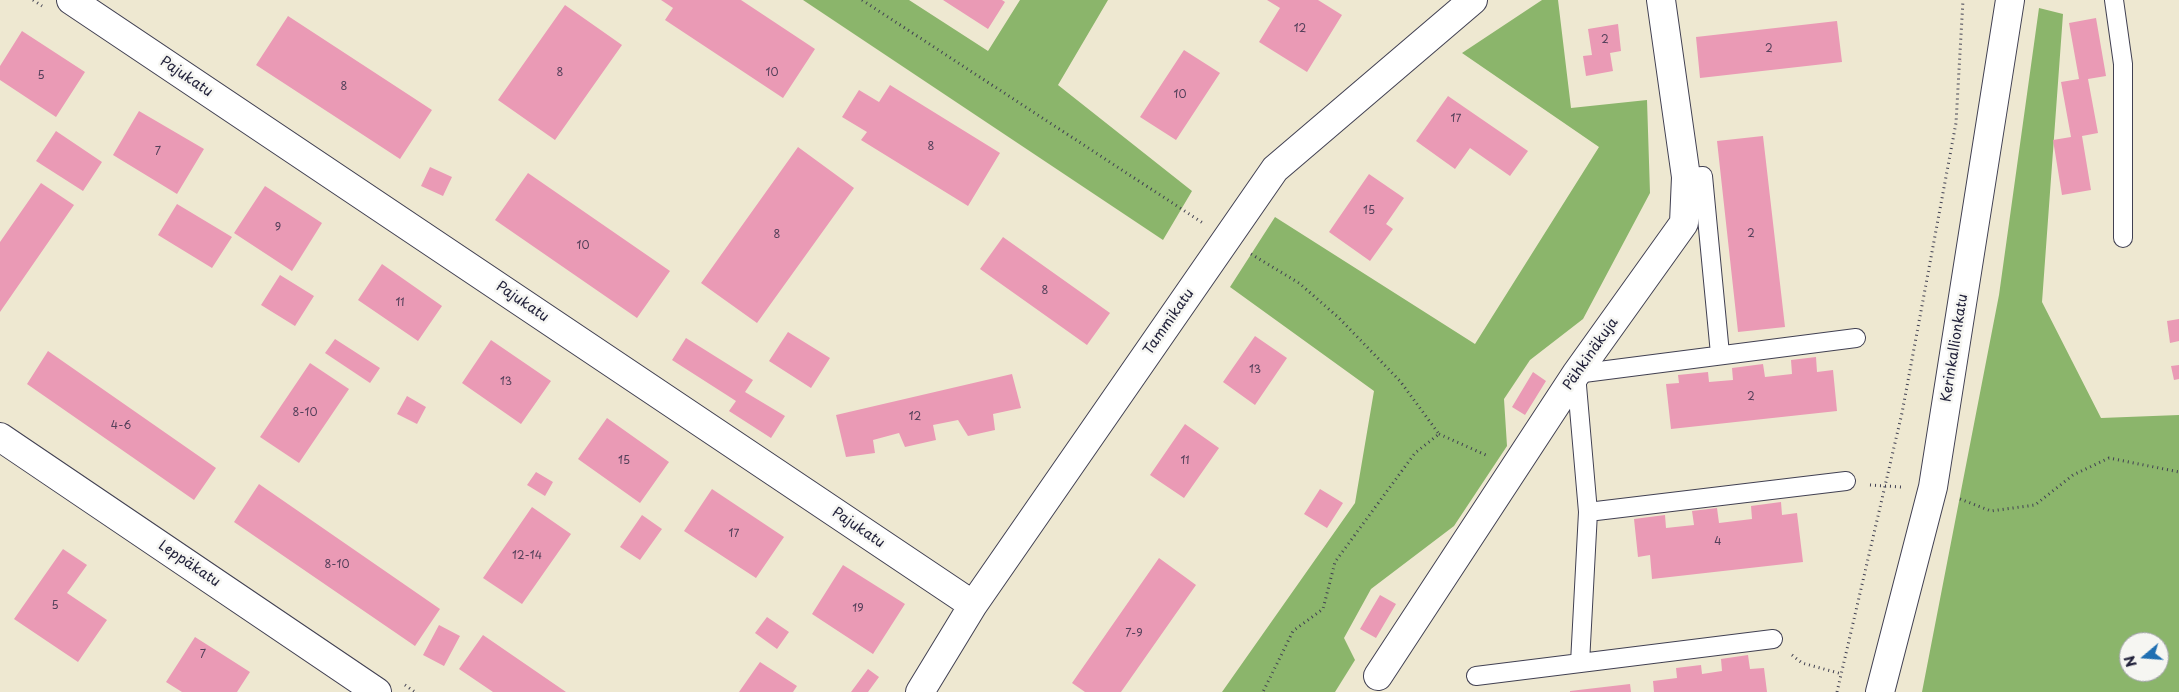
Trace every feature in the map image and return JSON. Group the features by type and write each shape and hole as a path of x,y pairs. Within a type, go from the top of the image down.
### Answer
{"street":[{"name":"Pajukatu","path":"71,0 973,605"},
{"name":"Tammikatu","path":"920,692 973,605 1216,232 1275,169 1473,0"},
{"name":"Pähkinäkuja","path":"1382,684 1515,468 1576,374 1684,223 1686,177 1661,0"},
{"name":"Kerinkallionkatu","path":"1880,692 1933,487 2010,0"},
{"name":"Leppäkatu","path":"0,437 377,692"}],"lane":[{"path":"2114,0 2123,64 2123,238"},
{"path":"1686,177 1703,176 1720,354"},
{"path":"1580,663 1588,512 1576,374 1856,338"},
{"path":"1588,512 1846,481"},
{"path":"1476,676 1773,639"}],"path":[{"path":"862,0 1216,232 1300,284 1339,318 1400,381 1439,434 1515,468"},
{"path":"1837,692 1902,413 1956,123 1963,0"},
{"path":"1264,692 1293,631 1323,609 1335,562 1415,453 1439,434"},
{"path":"1933,487 1991,511 2035,505 2073,475 2109,458 2179,472"},
{"path":"1802,663 1842,674"}],"green space":[{"path":"803,0 909,0 988,51 1020,0 1108,0 1058,85 1192,191 1163,240"},
{"path":"1542,0 1558,0 1571,108 1647,100 1650,193 1583,319 1530,360 1504,399 1507,446 1454,526 1371,589 1344,638 1355,660 1335,692 1222,692 1355,503 1374,391 1230,287 1275,217 1475,344 1599,147 1462,53"},
{"path":"2039,8 2063,14 2042,302 2101,418 2179,415 2179,692 1922,692 1999,295"}],"building":[{"path":"661,0 741,0 815,49 783,98 665,20 673,8"},
{"path":"943,0 1002,0 1005,2 988,29"},
{"path":"1267,0 1318,0 1342,15 1307,72 1259,42 1280,8"},
{"path":"565,5 622,45 555,140 498,100"},
{"path":"288,16 432,110 400,159 256,65"},
{"path":"2096,18 2106,76 2088,79 2098,133 2082,136 2091,190 2062,195 2053,140 2071,137 2061,82 2079,79 2069,23"},
{"path":"1837,21 1842,62 1700,78 1696,37"},
{"path":"1618,24 1621,51 1610,53 1613,71 1586,76 1583,56 1592,55 1588,29"},
{"path":"22,31 85,72 56,117 0,80 0,66"},
{"path":"1184,50 1220,73 1176,140 1140,117"},
{"path":"890,85 1000,153 968,206 861,140 867,132 842,117 859,90 879,102"},
{"path":"1448,96 1528,151 1510,176 1470,148 1455,169 1416,141"},
{"path":"139,111 204,149 177,194 113,155"},
{"path":"56,131 102,162 83,191 36,161"},
{"path":"1763,136 1785,327 1738,332 1717,141"},
{"path":"798,147 854,188 757,323 701,283"},
{"path":"430,167 452,177 443,196 421,186"},
{"path":"528,173 670,271 637,318 495,220"},
{"path":"1369,174 1404,198 1386,224 1393,229 1370,261 1329,232"},
{"path":"41,183 74,205 0,312 0,242"},
{"path":"265,186 322,223 292,271 234,233"},
{"path":"177,204 232,237 212,268 158,235"},
{"path":"1003,237 1110,313 1087,345 980,269"},
{"path":"382,264 442,306 418,341 358,300"},
{"path":"280,275 314,296 295,326 261,305"},
{"path":"2179,319 2179,341 2170,343 2167,321"},
{"path":"788,332 830,358 811,388 769,361"},
{"path":"1255,336 1287,358 1255,405 1223,382"},
{"path":"686,338 753,380 745,392 785,416 771,438 729,411 736,401 672,360"},
{"path":"335,339 380,368 370,383 325,353"},
{"path":"491,340 551,381 521,424 462,383"},
{"path":"48,351 216,468 194,500 27,384"},
{"path":"1816,357 1817,372 1833,370 1837,411 1671,429 1666,384 1679,383 1678,375 1708,372 1709,382 1733,380 1732,368 1763,364 1765,377 1792,374 1791,360"},
{"path":"310,363 349,389 299,463 260,437"},
{"path":"2179,365 2179,379 2174,380 2171,366"},
{"path":"1533,372 1546,381 1525,415 1512,407"},
{"path":"1012,374 1021,408 993,414 995,430 968,436 958,420 933,425 936,440 905,447 899,433 873,440 875,453 846,457 836,415"},
{"path":"407,396 426,407 417,424 397,414"},
{"path":"607,418 669,462 640,503 578,459"},
{"path":"1185,424 1219,448 1184,498 1150,475"},
{"path":"536,472 553,482 545,496 527,485"},
{"path":"259,484 440,609 415,646 234,522"},
{"path":"712,489 784,537 756,578 684,531"},
{"path":"1320,489 1343,503 1327,528 1304,514"},
{"path":"1781,502 1782,515 1797,513 1803,562 1652,579 1650,555 1638,557 1634,519 1665,515 1666,528 1694,525 1692,511 1717,508 1719,523 1752,519 1751,506"},
{"path":"532,507 571,534 522,604 483,578"},
{"path":"642,515 662,529 640,560 620,547"},
{"path":"63,549 87,565 67,593 107,620 78,662 14,619"},
{"path":"1159,558 1196,585 1121,692 1085,692 1072,683"},
{"path":"843,565 905,604 873,654 812,614"},
{"path":"1380,595 1396,604 1376,638 1360,629"},
{"path":"767,617 789,632 777,649 755,633"},
{"path":"439,625 460,636 444,666 423,655"},
{"path":"483,635 566,692 493,692 459,669"},
{"path":"195,637 250,672 237,692 182,692 166,682"},
{"path":"1748,655 1750,669 1764,668 1767,692 1654,692 1653,681 1677,678 1676,668 1701,665 1702,674 1722,671 1721,659"},
{"path":"760,662 797,686 793,692 739,692"},
{"path":"868,669 879,677 868,692 851,692"},
{"path":"1630,684 1631,692 1570,692 1570,691"}]}
